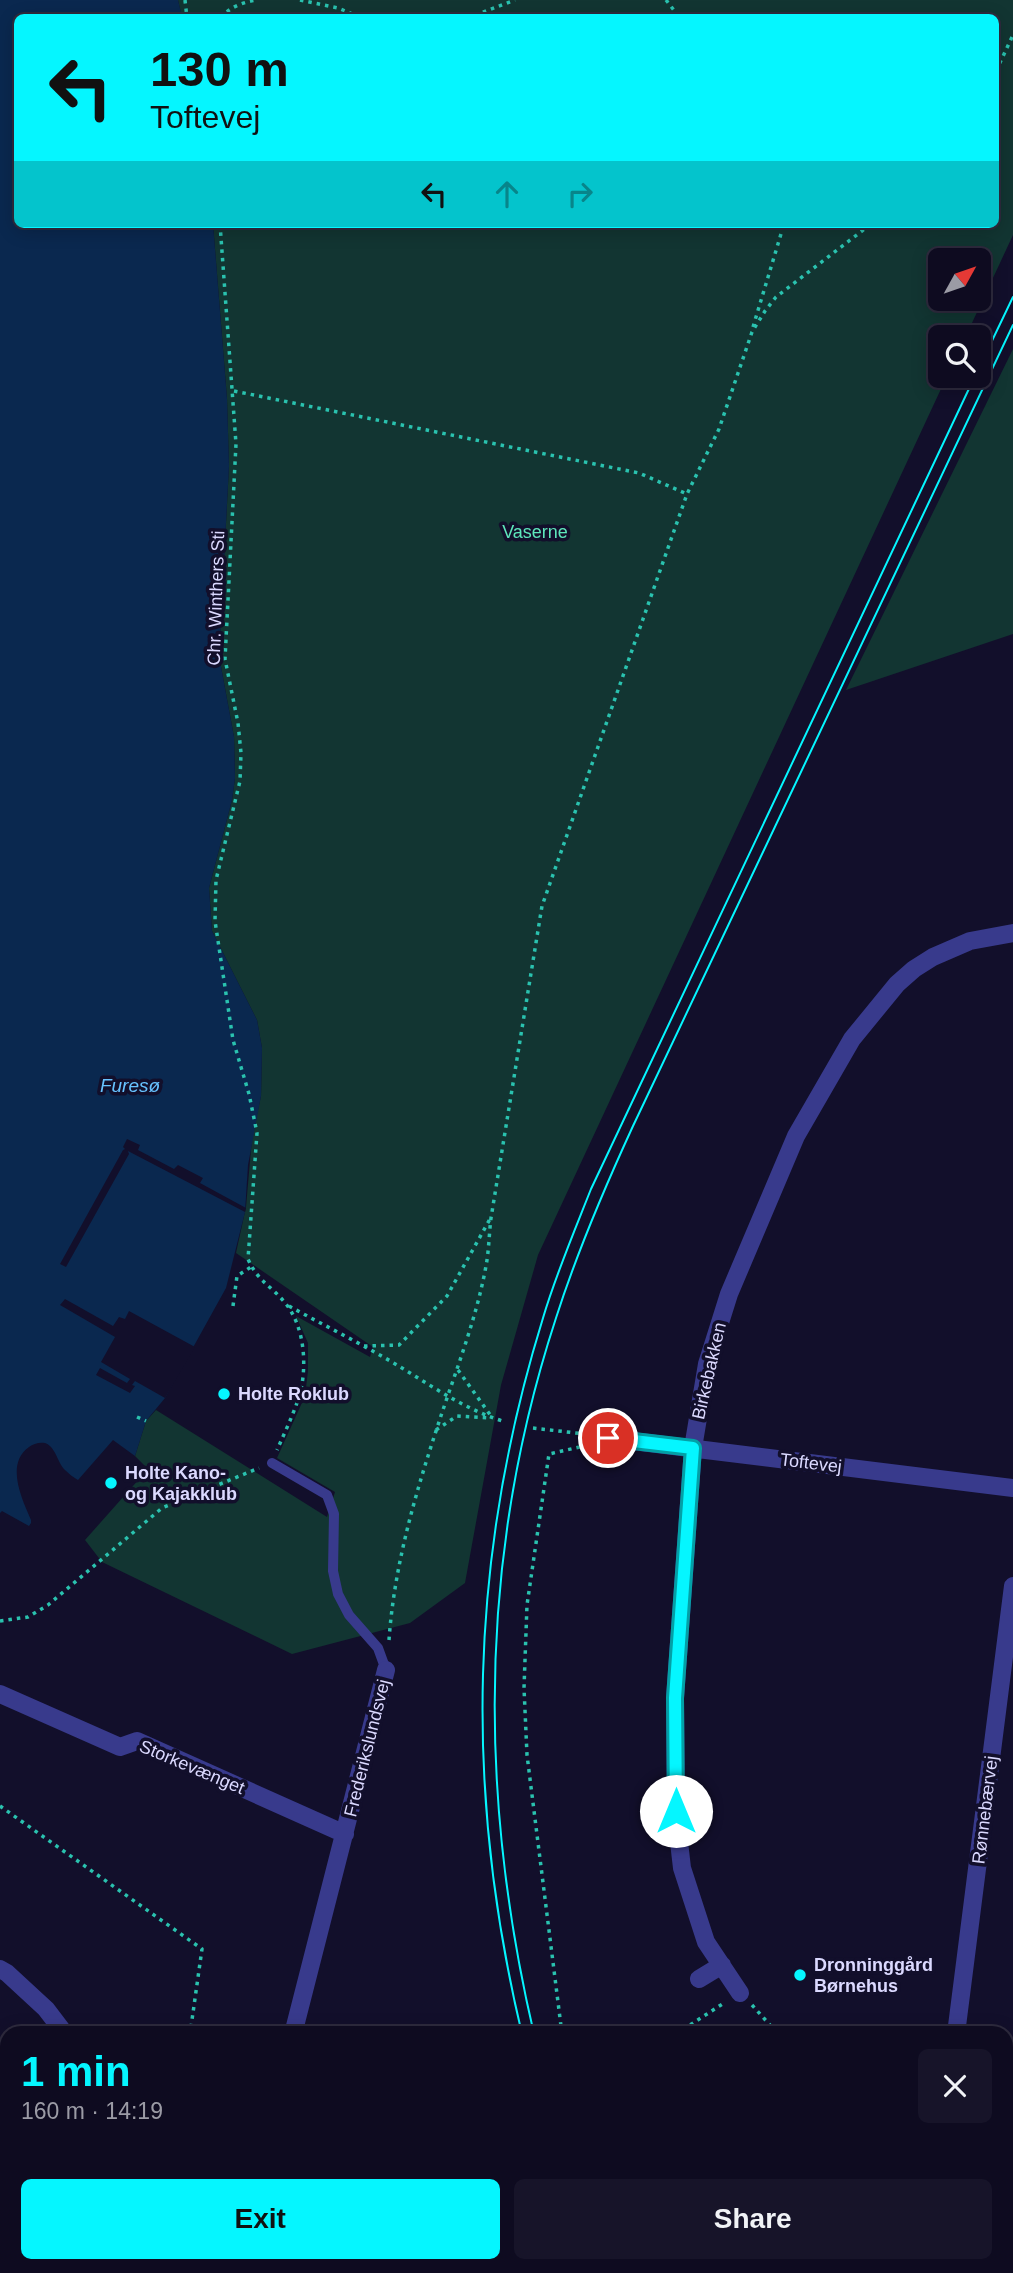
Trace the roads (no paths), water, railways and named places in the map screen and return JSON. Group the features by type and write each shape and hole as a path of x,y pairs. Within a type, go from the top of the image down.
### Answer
{"street":[{"name":"Birkebakken","path":"740,1993 706,1942 682,1868 676,1816 675,1698 693,1448 707,1364 729,1294 796,1136 852,1039 897,984 914,969 933,957 970,941 1013,933"},
{"name":"Toftevej","path":"604,1437 1013,1488"},
{"name":"Rønnebærvej","path":"957,2026 1013,1586"},
{"name":"Frederikslundsvej","path":"295,2026 386,1670"},
{"name":"Storkevænget","path":"0,1694 120,1747 137,1741 345,1834"},
{"path":"699,1979 722,1965"},
{"path":"0,1969 46,2010 59,2026"}],"lane":[{"name":"Frederikslundsvej","path":"272,1463 327,1495 334,1514 333,1572 338,1594 349,1615 377,1648 386,1670"}],"water":[{"name":"Furesø","path":"0,0 178,0 181,14 14,14 14,228 213,228 227,399 229,466 219,656 234,737 235,778 232,800 209,888 212,931 257,1020 262,1048 261,1096 248,1165 245,1212 226,1288 165,1398 146,1421 135,1456 113,1440 78,1480 65,1470 49,1445 32,1445 22,1454 17,1472 31,1523 29,1526 2,1511 0,1513"}],"tram line":[{"path":"991,343 1013,297"},
{"path":"532,2026 516,1944 503,1854 496,1764 495,1674 500,1585 512,1495 531,1406 573,1269 622,1150 1013,325"},
{"path":"520,2026 503,1943 490,1853 484,1764 483,1674 489,1586 500,1497 518,1407 548,1302 591,1189 969,388"}],"place":[{"name":"Holte Roklub","path":"224,1394"},
{"name":"Holte Kano- og Kajakklub","path":"111,1483"},
{"name":"Dronninggård Børnehus","path":"800,1975"}],"park label":[{"name":"Vaserne","path":"535,532"}]}
